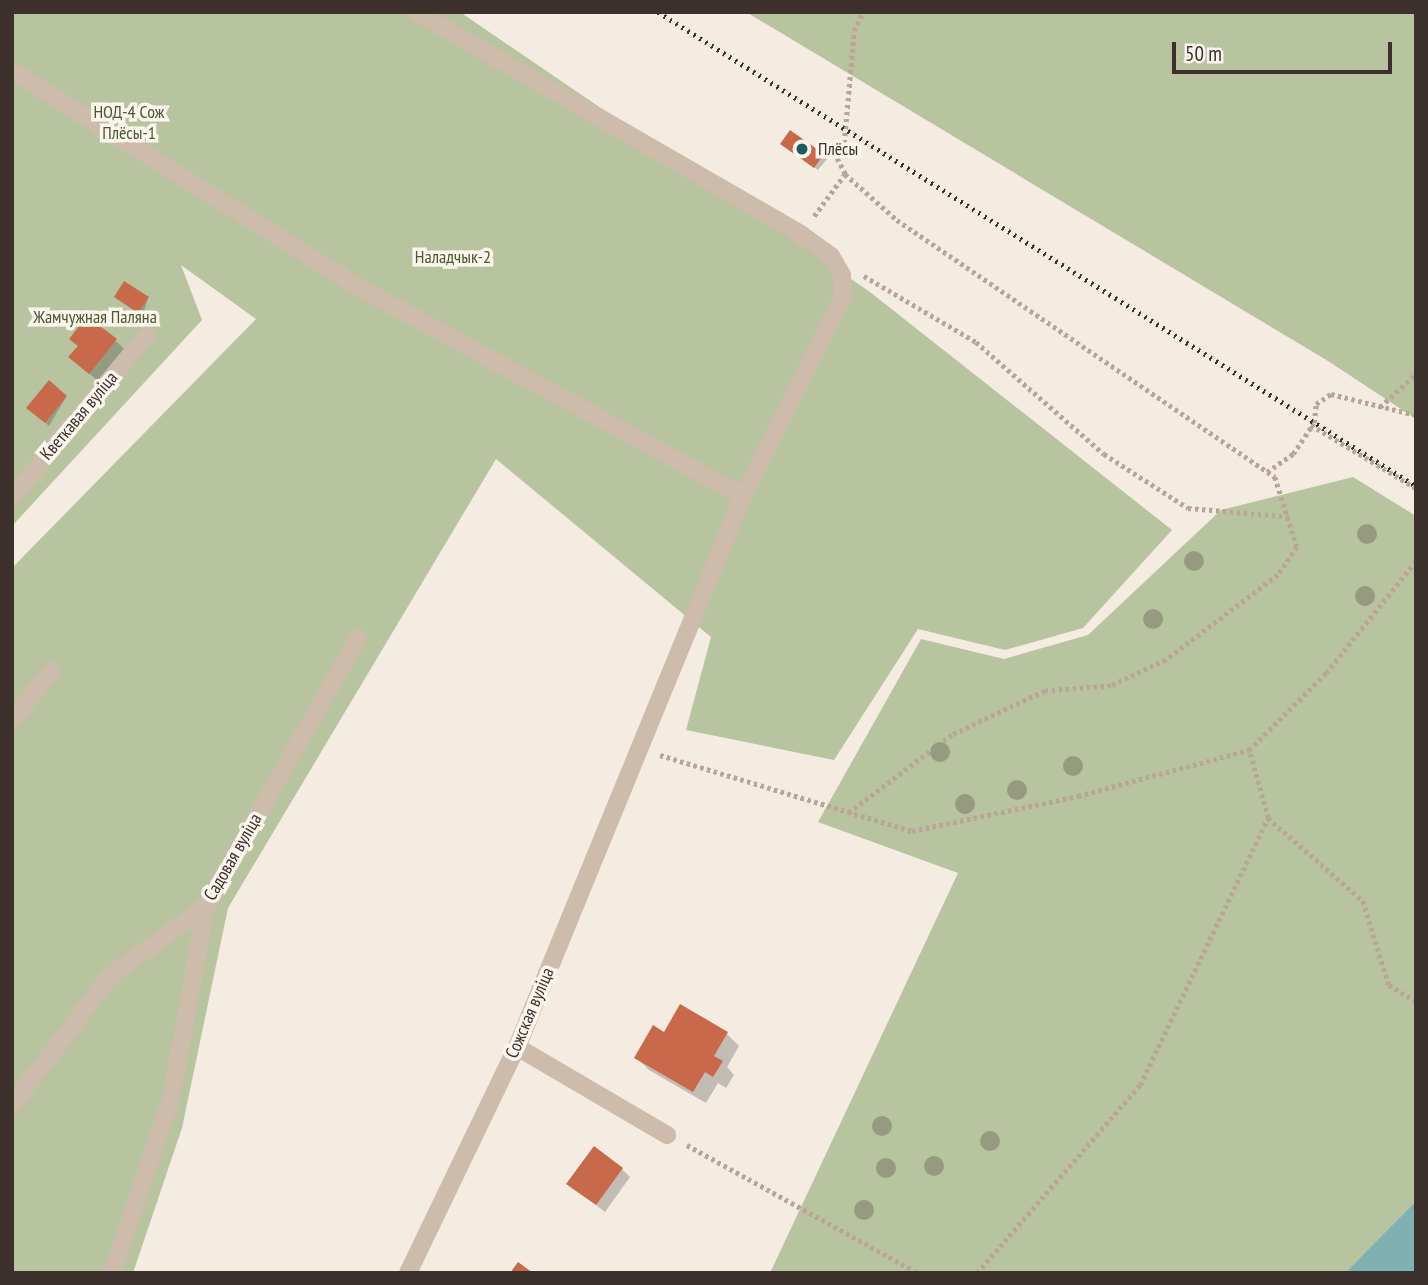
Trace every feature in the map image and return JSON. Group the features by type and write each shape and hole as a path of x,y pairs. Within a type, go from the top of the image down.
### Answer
{"street":[{"path":"417,12 801,233 831,256 842,275"},
{"path":"12,71 369,293 743,496"},
{"name":"Сожская вуліца","path":"408,1273 517,1047 743,496 843,296 842,275"},
{"name":"Кветкавая вуліца","path":"12,497 147,335"},
{"name":"Садовая вуліца","path":"12,1105 109,977 206,905 358,638"},
{"path":"12,720 52,671"},
{"path":"112,1273 171,1099 206,905"},
{"path":"517,1047 667,1135"}],"path":[{"path":"847,814 952,735 1045,691 1111,686 1166,660 1278,575 1297,547 1292,517 1267,472 897,220 845,174 836,156 844,143 854,31 863,12"},
{"path":"801,233 845,174"},
{"path":"842,275 873,277 976,342 1104,454 1188,508 1292,517"},
{"path":"1379,407 1416,374"},
{"path":"1267,472 1293,454 1311,425 1316,404 1331,394 1416,415"},
{"path":"1311,425 1416,488"},
{"path":"640,749 847,814 912,831 973,823 1249,750 1326,673 1416,561"},
{"path":"1249,750 1268,817 1363,901 1389,985 1416,1001"},
{"path":"977,1273 1140,1085 1268,817"},
{"path":"667,1135 918,1273"}],"green space":[{"name":"Наладчык-2","path":"12,12 460,12 870,292 1172,530 1083,628 1005,650 918,629 834,760 686,730 711,637 496,459 228,908 182,1128 133,1273 12,1273 12,568 256,319 181,265 202,320 12,526"},
{"path":"746,12 1416,12 1416,419 1328,361"},
{"path":"1353,477 1416,516 1416,1201 1345,1273 770,1273 958,873 818,822 921,639 1004,659 1088,635 1221,510"}],"water":[{"path":"1416,1201 1416,1273 1345,1273"}],"building":[{"name":"Плёсы","path":"790,130 824,154 814,168 780,144"},
{"path":"124,281 149,297 138,313 114,297"},
{"path":"87,316 117,339 89,374 68,357 78,346 69,339"},
{"path":"49,380 67,396 45,423 26,408"},
{"path":"680,1004 728,1032 714,1056 723,1061 713,1077 705,1072 693,1092 634,1058 653,1025 664,1032"},
{"path":"594,1146 623,1168 596,1205 566,1184"},
{"path":"518,1262 533,1273 510,1273"}],"railway":[{"path":"658,12 1416,486"}],"place":[{"name":"Плёсы","path":"802,149"}],"park label":[{"name":"НОД-4 Сож Плёсы-1","path":"129,123"},
{"name":"Жамчужная Паляна","path":"95,317"}]}
